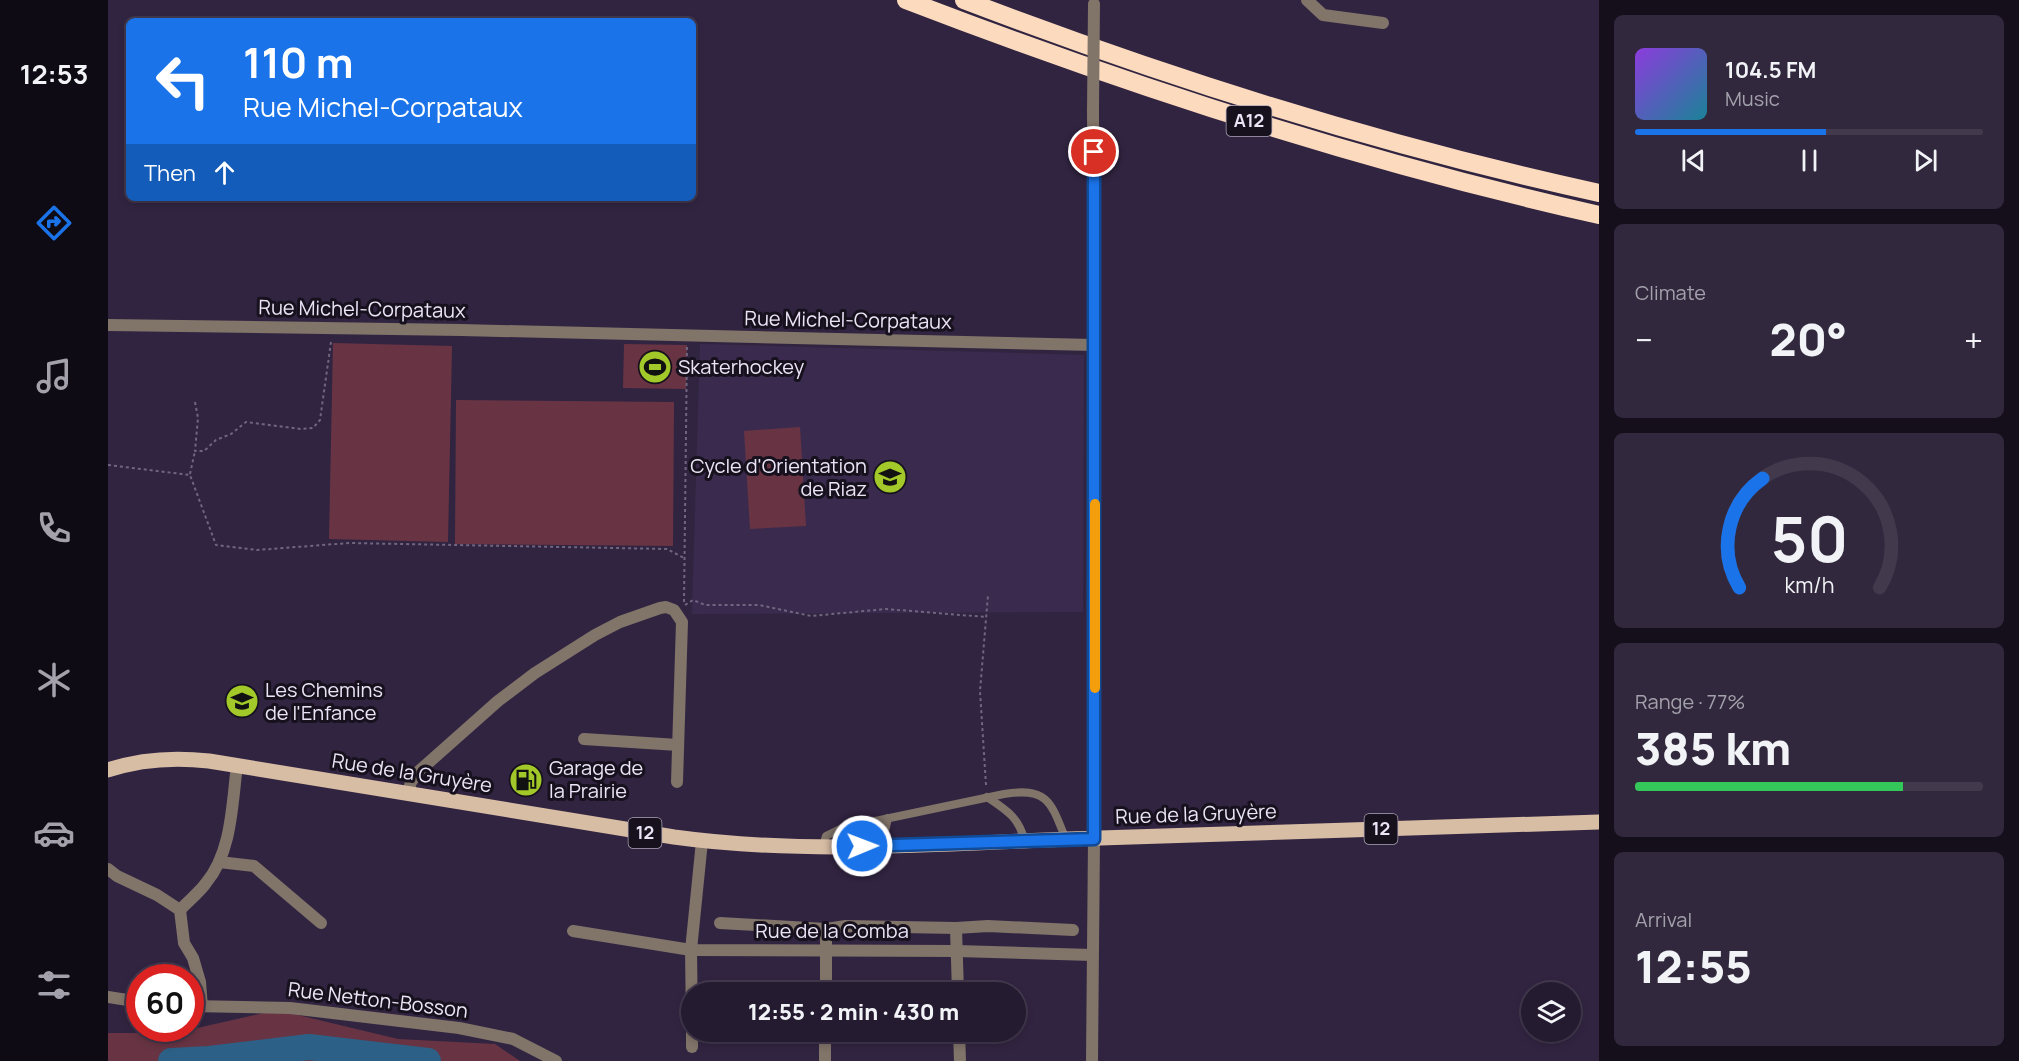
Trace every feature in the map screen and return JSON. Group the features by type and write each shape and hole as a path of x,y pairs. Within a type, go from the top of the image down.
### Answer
{"highway":[{"name":"A12","path":"906,0 1088,67 1220,112 1408,167 1599,215"},
{"name":"A12","path":"964,0 1095,47 1280,108 1455,158 1599,193"}],"main road":[{"name":"Rue de la Gruyère","path":"108,770 141,762 197,759 702,841 741,845 823,846 1025,842 1599,822"}],"street":[{"path":"1307,0 1323,15 1383,23"},
{"path":"1092,1061 1094,2"},
{"name":"Rue Michel-Corpataux","path":"108,326 332,328 1094,345"},
{"path":"408,794 411,782 418,772 498,701 526,680 595,635 620,622 666,607 674,610 681,617 682,622 677,782"},
{"path":"584,739 678,745"},
{"path":"180,910 207,883 219,862 228,829 237,765"},
{"path":"691,982 691,950 702,841"},
{"path":"219,862 254,866 321,923"},
{"path":"108,869 180,910 184,943 195,964"},
{"path":"720,923 826,929 846,926 956,928 988,926 1073,930"},
{"path":"956,928 958,982"},
{"path":"826,929 826,982"},
{"name":"Rue de la Comba","path":"573,931 691,950 957,951 1092,955"},
{"path":"108,997 126,1000"},
{"name":"Rue Netton-Bosson","path":"204,1007 290,1008 459,1028 513,1039 556,1061"},
{"path":"692,1042 692,1047"},
{"path":"825,1042 825,1061"},
{"path":"959,1042 960,1061"}],"lane":[{"path":"823,846 828,833 842,828 987,797 1027,791 1040,795 1053,809 1066,840"},
{"path":"987,797 1015,818 1025,842"},
{"path":"882,845 888,818"}],"path":[{"path":"195,451 204,451 216,440 231,434 246,422 301,429 314,428 318,425 332,328"},
{"path":"688,335 684,606 693,600 705,605 759,605 811,615 886,609 986,617"},
{"path":"195,402 198,417 190,475 216,545 257,550 349,543 667,549 684,558"},
{"path":"108,465 190,475"},
{"path":"987,797 980,691 988,595"}],"shaded area":[{"path":"333,343 452,346 448,542 329,539"},
{"name":"Skaterhockey","path":"624,344 687,345 686,389 623,388"},
{"name":"Cycle d'Orientation de Riaz","path":"700,344 1084,355 1083,612 692,614"},
{"path":"456,400 674,402 673,546 455,544"},
{"path":"800,427 806,526 750,529 744,431"},
{"path":"277,1010 398,1039 495,1044 520,1061 108,1061 108,1033 126,1033 126,1042 204,1042 204,1026"}],"waterway":[{"path":"171,1061 209,1059 309,1047 428,1061"}],"slow traffic":[{"path":"1095,504 1095,688"}],"place":[{"name":"Skaterhockey","path":"655,367"},
{"name":"Cycle d'Orientation de Riaz","path":"890,477"},
{"name":"Les Chemins de l'Enfance","path":"242,701"},
{"name":"Garage de la Prairie","path":"526,780"}],"route":[{"path":"862,846 1094,839 1094,152"}]}
